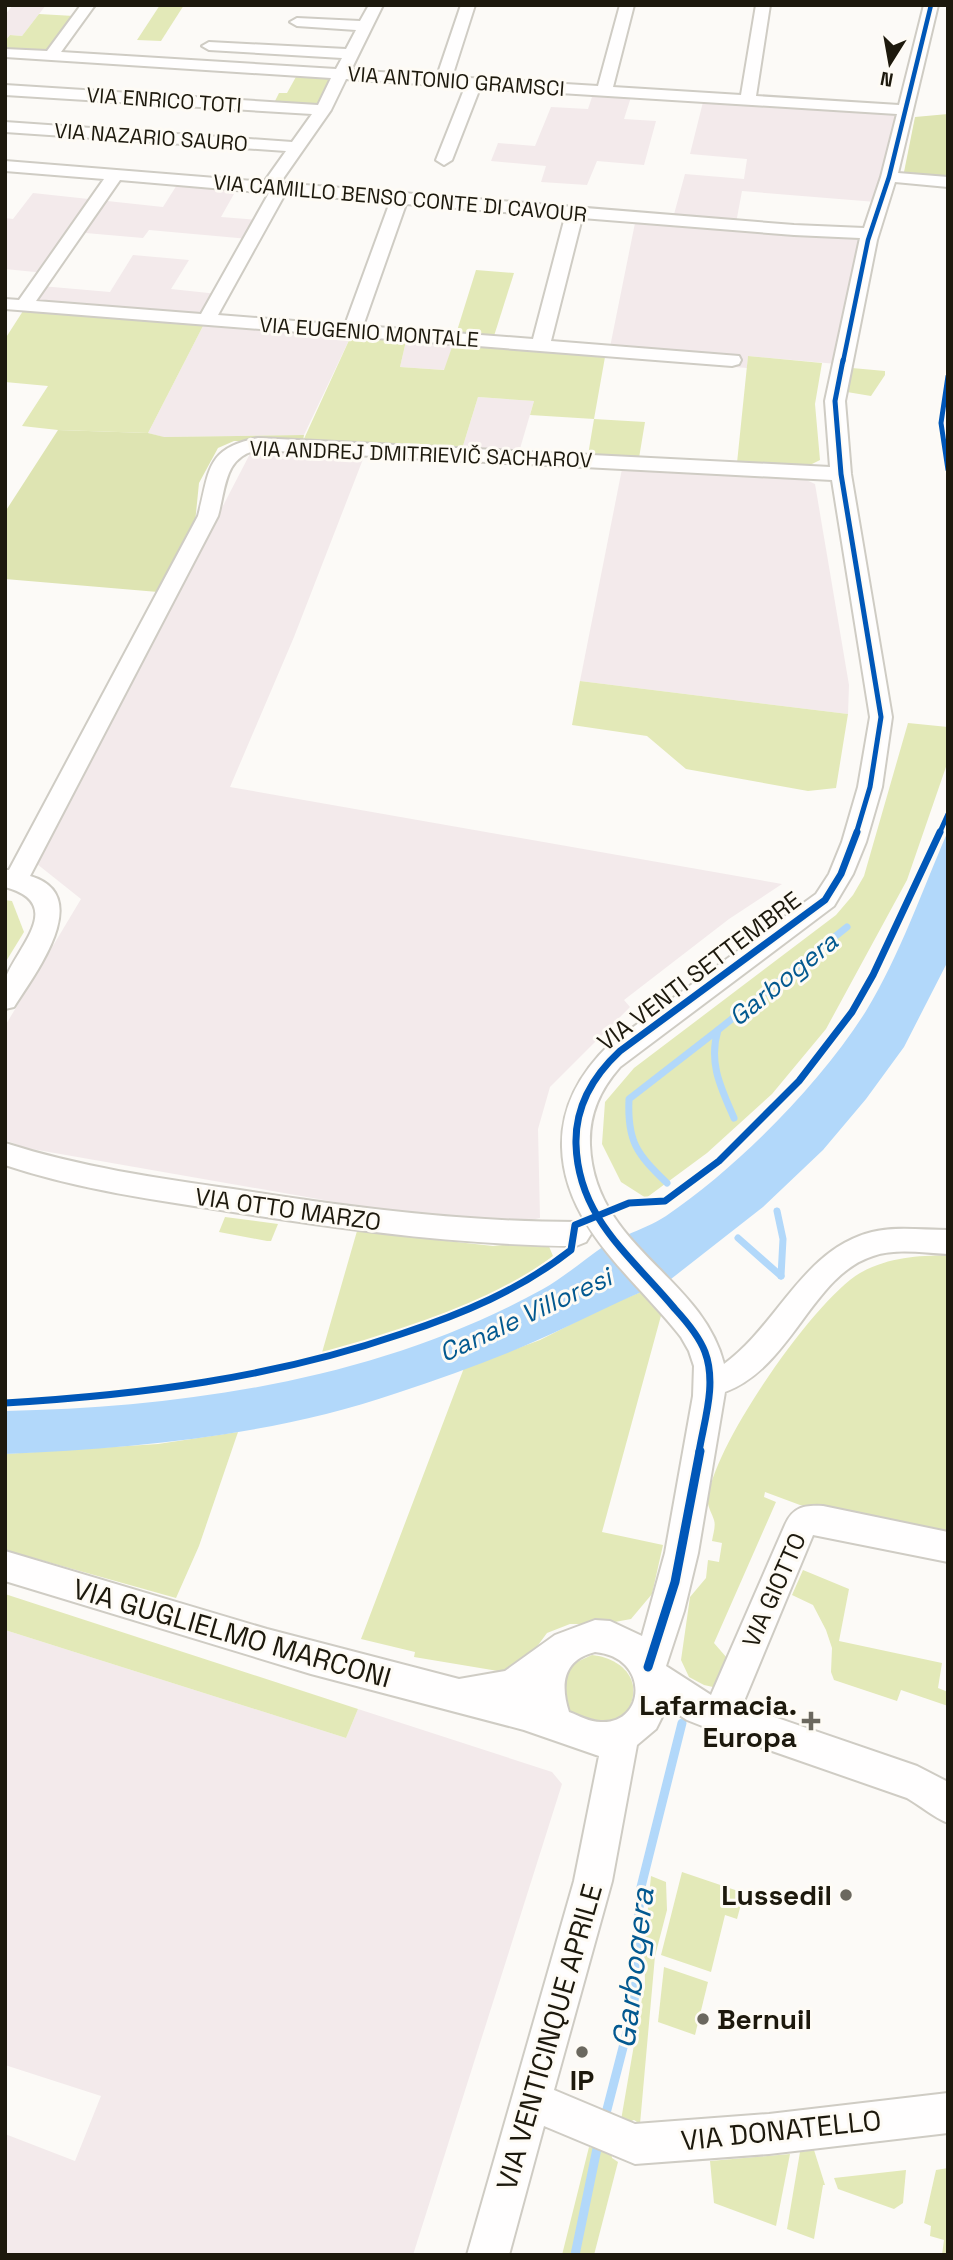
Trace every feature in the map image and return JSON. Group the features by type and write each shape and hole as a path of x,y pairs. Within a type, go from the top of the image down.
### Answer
{"street":[{"path":"51,56 88,5"},
{"path":"207,319 274,188 297,147 323,110 376,5"},
{"path":"443,80 468,5"},
{"path":"604,90 627,5"},
{"path":"748,100 755,71 763,5"},
{"path":"931,5 947,6"},
{"name":"VIA VENTI SETTEMBRE","path":"708,1370 693,1331 588,1205 576,1166 578,1117 591,1082 603,1066 620,1051 825,900 841,874 864,810 872,779 881,717 866,609 841,474 835,401 869,237 889,177 931,5"},
{"path":"297,22 365,26"},
{"path":"195,46 350,54"},
{"name":"VIA ANTONIO GRAMSCI","path":"5,53 906,110"},
{"path":"444,160 475,82"},
{"name":"VIA ENRICO TOTI","path":"5,89 323,110"},
{"name":"VIA NAZARIO SAURO","path":"5,127 297,147"},
{"name":"VIA CAMILLO BENSO CONTE DI CAVOUR","path":"5,166 869,237"},
{"path":"24,305 114,176"},
{"path":"889,177 948,183"},
{"path":"352,330 400,198"},
{"path":"541,345 575,212"},
{"name":"VIA EUGENIO MONTALE","path":"5,304 732,360"},
{"name":"VIA ANDREJ DMITRIEVIČ SACHAROV","path":"10,879 208,516 215,479 229,453 236,448 258,444 841,474"},
{"path":"5,1000 40,944 48,927 51,911 45,898 33,887 10,879"},
{"name":"VIA OTTO MARZO","path":"5,1154 43,1168 94,1180 330,1216 430,1230 512,1235 576,1234"},
{"path":"633,1726 652,1703 650,1672 672,1600 698,1466 708,1370 732,1375 761,1350 830,1268 845,1257 876,1243 948,1242"},
{"name":"VIA GIOTTO","path":"710,1712 801,1525 807,1520 948,1547"},
{"name":"VIA GUGLIELMO MARCONI","path":"5,1566 355,1670 459,1696 567,1729"},
{"path":"672,1600 640,1632 629,1638 596,1636 576,1641 559,1652 548,1668 545,1685 567,1729 608,1739 668,1704 710,1712 917,1784 945,1800 948,1805"},
{"path":"616,1639 637,1652 650,1672 710,1712"},
{"name":"VIA GUGLIELMO MARCONI","path":"459,1696 516,1683 559,1652"},
{"name":"VIA VENTICINQUE APRILE","path":"488,2255 575,1951 607,1817 633,1726"},
{"name":"VIA VENTICINQUE APRILE","path":"567,1729 593,1754 604,1786 607,1817"},
{"name":"VIA DONATELLO","path":"532,2101 635,2144 769,2134 948,2113"}],"shaded area":[{"path":"13,5 46,5 22,36 10,35 5,41 5,15"},
{"path":"594,91 632,94 624,119 656,121 644,165 597,161 587,185 541,182 546,166 491,161 498,143 535,146 551,107 588,109"},
{"path":"704,98 902,111 876,202 742,191 736,223 673,218 685,174 744,179 747,159 690,154"},
{"path":"180,180 239,185 221,217 259,220 249,239 149,230 143,238 74,232 45,273 5,269 5,218 13,219 33,193 163,207"},
{"path":"636,218 864,240 837,364 748,356 747,368 608,357"},
{"path":"133,255 189,260 171,289 218,294 202,324 23,311 41,286 110,292"},
{"path":"204,324 351,336 304,435 163,437 148,433"},
{"path":"406,341 453,344 445,370 400,367"},
{"path":"478,397 534,401 519,452 462,449"},
{"path":"253,448 365,454 294,637 230,787 782,884 729,919 624,1000 630,1007 550,1087 538,1129 540,1218 503,1227 358,1206 26,1148 5,1140 5,1026 81,899 37,864"},
{"path":"622,469 802,478 815,484 849,685 848,714 580,681"},
{"path":"5,1630 346,1738 358,1709 552,1772 562,1784 413,2255 5,2255 5,2134 75,2161 101,2096 5,2065"}],"green space":[{"path":"160,5 184,5 161,41 137,40"},
{"path":"39,14 74,16 49,50 5,50 5,41 10,35 22,36"},
{"path":"297,75 331,79 318,105 274,103 279,93 287,93"},
{"path":"948,114 948,176 904,172 915,117"},
{"path":"476,270 514,273 494,336 456,334"},
{"path":"23,311 204,324 148,433 58,430 22,426 48,386 5,382 5,339"},
{"path":"351,336 406,341 400,367 444,370 453,344 605,357 594,419 530,415 534,401 478,397 462,449 303,441"},
{"path":"748,356 822,363 815,404 820,460 806,467 737,463"},
{"path":"852,368 885,371 871,396 847,392"},
{"path":"594,419 645,422 639,458 588,455"},
{"path":"58,430 148,433 164,437 304,435 303,441 234,441 218,448 199,483 195,523 158,592 5,579 5,512"},
{"path":"580,681 848,714 836,788 808,791 686,769 647,736 572,725"},
{"path":"908,723 948,727 948,761 907,880 826,1029 772,1094 707,1153 646,1198 621,1182 602,1144 605,1102 634,1068 836,915 853,895 864,876"},
{"path":"5,900 12,901 24,932 5,963"},
{"path":"225,1217 278,1224 271,1241 267,1241 219,1232"},
{"path":"357,1231 493,1246 531,1242 548,1244 553,1256 516,1283 463,1306 321,1356"},
{"path":"948,1255 948,1537 800,1505 765,1492 764,1497 776,1502 714,1643 727,1658 713,1687 689,1677 681,1660 690,1597 706,1578 708,1560 719,1562 722,1543 712,1541 715,1522 708,1500 714,1476 746,1412 768,1377 818,1312 860,1273 892,1261"},
{"path":"646,1290 662,1312 602,1532 663,1545 652,1594 631,1619 604,1624 570,1624 547,1633 530,1656 510,1673 414,1657 415,1652 361,1639 464,1368 540,1340 609,1305"},
{"path":"238,1432 199,1546 176,1598 5,1550 5,1454 158,1444"},
{"path":"803,1570 849,1589 839,1641 942,1663 938,1688 948,1692 948,1706 901,1690 897,1701 834,1680 831,1672 832,1648 826,1630 813,1605 792,1595"},
{"path":"5,1594 358,1709 346,1738 5,1630"},
{"path":"592,1655 616,1663 625,1669 630,1678 633,1698 620,1720 586,1725 565,1710 562,1675 570,1665"},
{"path":"682,1872 744,1893 737,1919 725,1915 711,1972 661,1955"},
{"path":"651,1876 666,1882 667,1910 655,1956 640,2124 634,2120 620,2126 645,1981 644,1948"},
{"path":"664,1967 708,1982 695,2035 658,2022"},
{"path":"589,2147 602,2151 611,2150 612,2158 618,2162 594,2255 562,2255"},
{"path":"814,2150 825,2185 814,2239 787,2229 800,2152"},
{"path":"790,2154 776,2226 714,2203 710,2161"},
{"path":"948,2168 948,2255 942,2255 944,2240 930,2236 931,2226 924,2223 936,2170"},
{"path":"906,2170 903,2203 894,2209 838,2189 834,2178"}],"water":[{"name":"Canale Villoresi","path":"948,831 948,961 904,1047 866,1099 823,1150 763,1207 671,1279 627,1235 666,1216 721,1174 775,1123 825,1067 847,1039 878,990"},
{"name":"Canale Villoresi","path":"604,1246 646,1290 523,1347 433,1381 349,1408 252,1430 104,1448 5,1454 5,1411 144,1403 213,1394 350,1366 481,1320 543,1289"}],"waterway":[{"name":"Garbogera","path":"718,1030 847,927"},
{"name":"Garbogera","path":"667,1183 648,1164 636,1146 630,1126 629,1099 718,1030"},
{"name":"Garbogera","path":"718,1030 714,1053 717,1075 734,1118"},
{"name":"Garbogera","path":"738,1238 781,1276 783,1239 777,1211"},
{"name":"Garbogera","path":"604,2121 634,2005 640,1891 682,1723"},
{"name":"Garbogera","path":"575,2255 599,2139"}],"cycle path":[{"path":"648,1667 667,1611 682,1553 709,1396 709,1366 702,1345 691,1328 608,1233 594,1213 583,1190 577,1165 577,1124 589,1089 610,1060 825,900 841,874 854,842 870,787 881,717 841,474 835,401 868,240 889,177 931,5"},
{"path":"948,376 941,423 948,470"},
{"path":"5,1403 114,1395 218,1381 322,1359 374,1344 464,1311 520,1285 571,1250 575,1225 629,1203 665,1201 719,1161 799,1081 852,1012 908,905 948,814"}],"place":[{"name":"Lafarmacia. Europa","path":"811,1721"},
{"name":"Lussedil","path":"846,1895"},
{"name":"Bernuil","path":"703,2019"},
{"name":"IP","path":"582,2052"}]}
